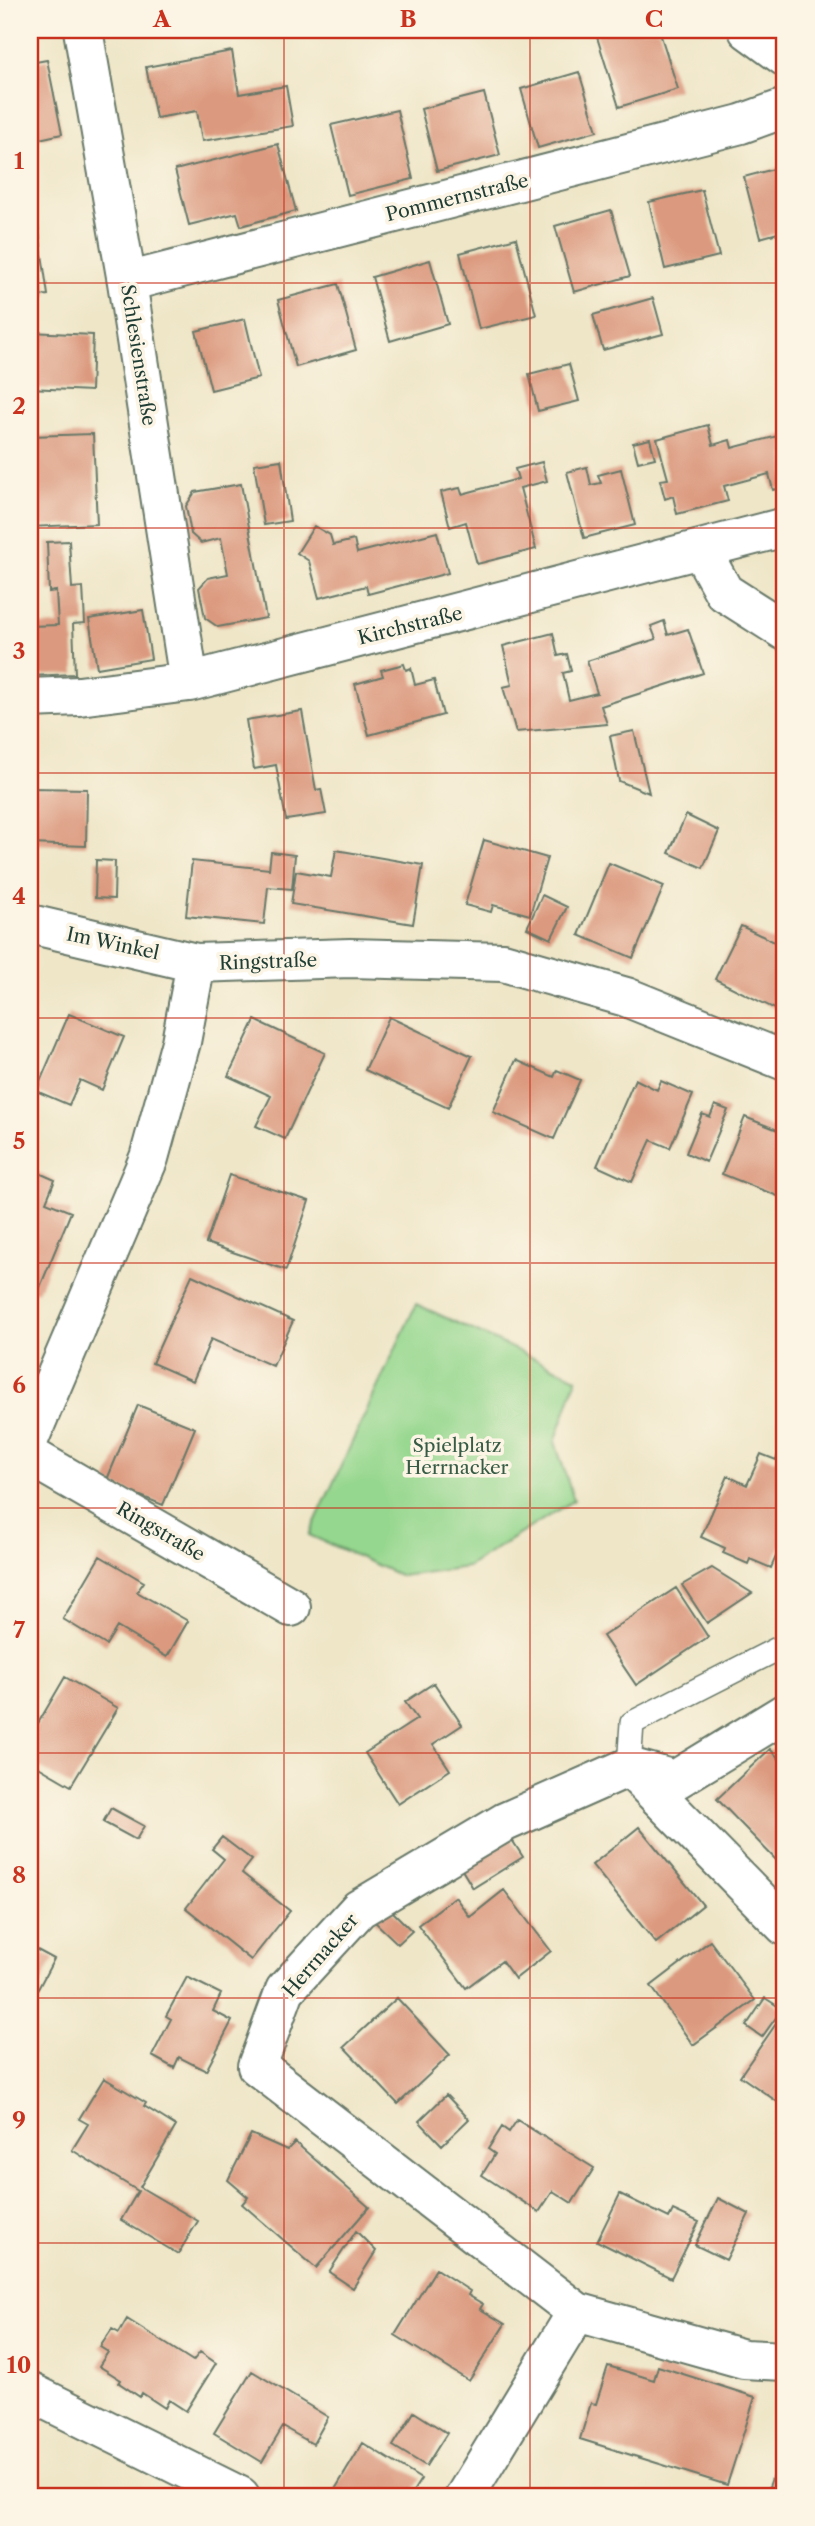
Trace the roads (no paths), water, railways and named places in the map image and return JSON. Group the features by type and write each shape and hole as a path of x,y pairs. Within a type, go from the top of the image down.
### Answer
{"street":[{"name":"Schlesienstraße","path":"83,30 127,282 189,682"},
{"path":"748,30 785,57"},
{"name":"Pommernstraße","path":"127,282 741,124 785,108"},
{"name":"Kirchstraße","path":"30,698 79,696 189,682 785,527"},
{"path":"701,550 724,592 785,631"},
{"name":"Im Winkel","path":"30,924 196,963"},
{"name":"Ringstraße","path":"30,1437 149,1158 181,1042 196,963 350,958 503,962 626,997 785,1061"},
{"name":"Ringstraße","path":"30,1456 292,1606"},
{"path":"629,1767 676,1780 785,1713"},
{"path":"629,1767 785,1926"},
{"name":"Herrnacker","path":"629,1767 505,1822 359,1909 285,1990 257,2066 577,2312 744,2358 785,2361"},
{"path":"466,2496 577,2312"},
{"path":"30,2392 240,2496"}],"lane":[{"path":"629,1767 632,1723 785,1645"}],"park label":[{"name":"Spielplatz Herrnacker","path":"457,1456"}]}
